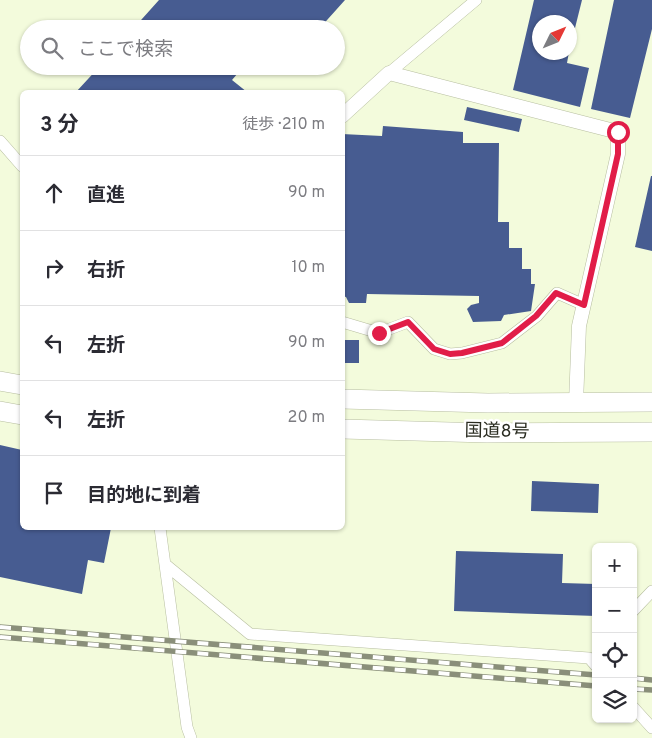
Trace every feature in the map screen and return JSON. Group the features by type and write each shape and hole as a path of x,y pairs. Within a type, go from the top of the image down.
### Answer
{"highway":[{"path":"0,381 20,385"},
{"name":"国道8号","path":"345,399 576,403 652,402"},
{"path":"0,411 20,415"},
{"name":"国道8号","path":"345,429 497,433 652,432"}],"street":[{"path":"345,113 476,0"},
{"path":"390,73 618,132 618,154 579,326 576,403"},
{"path":"0,141 20,164"},
{"path":"345,323 379,333 408,322 434,349 450,354 462,353 502,343 536,316 556,293 584,305"},
{"path":"160,530 187,727 191,738"},
{"path":"166,565 250,634 592,658"},
{"path":"637,607 652,590"},
{"path":"637,711 652,728"}],"building":[{"path":"159,0 345,0 327,20 141,20"},
{"path":"534,0 582,0 577,20 577,15 532,15 532,60 568,60 567,63 589,68 580,107 513,90"},
{"path":"614,0 652,0 652,29 630,118 591,109"},
{"path":"92,75 236,75 232,80 244,90 78,90"},
{"path":"467,107 522,119 519,132 464,120"},
{"path":"383,126 463,132 463,143 499,143 498,222 509,222 509,248 522,248 522,269 531,269 531,284 535,284 531,311 504,315 501,321 473,322 467,309 471,305 479,303 479,296 367,294 366,303 349,303 345,297 345,134 382,136"},
{"path":"652,176 652,251 635,247"},
{"path":"345,340 359,340 359,363 345,363"},
{"path":"0,445 20,450 20,530 111,530 104,563 88,560 82,594 0,577"},
{"path":"532,481 599,484 598,513 531,511"},
{"path":"456,551 563,554 562,583 592,584 592,616 454,611"}],"railway":[{"path":"0,627 592,675"},
{"path":"0,637 592,686"},
{"path":"637,678 652,680"},
{"path":"637,689 652,690"}],"route":[{"path":"379,333 408,322 434,349 450,354 462,353 502,343 536,316 556,293 584,305 618,154 618,132"}]}
